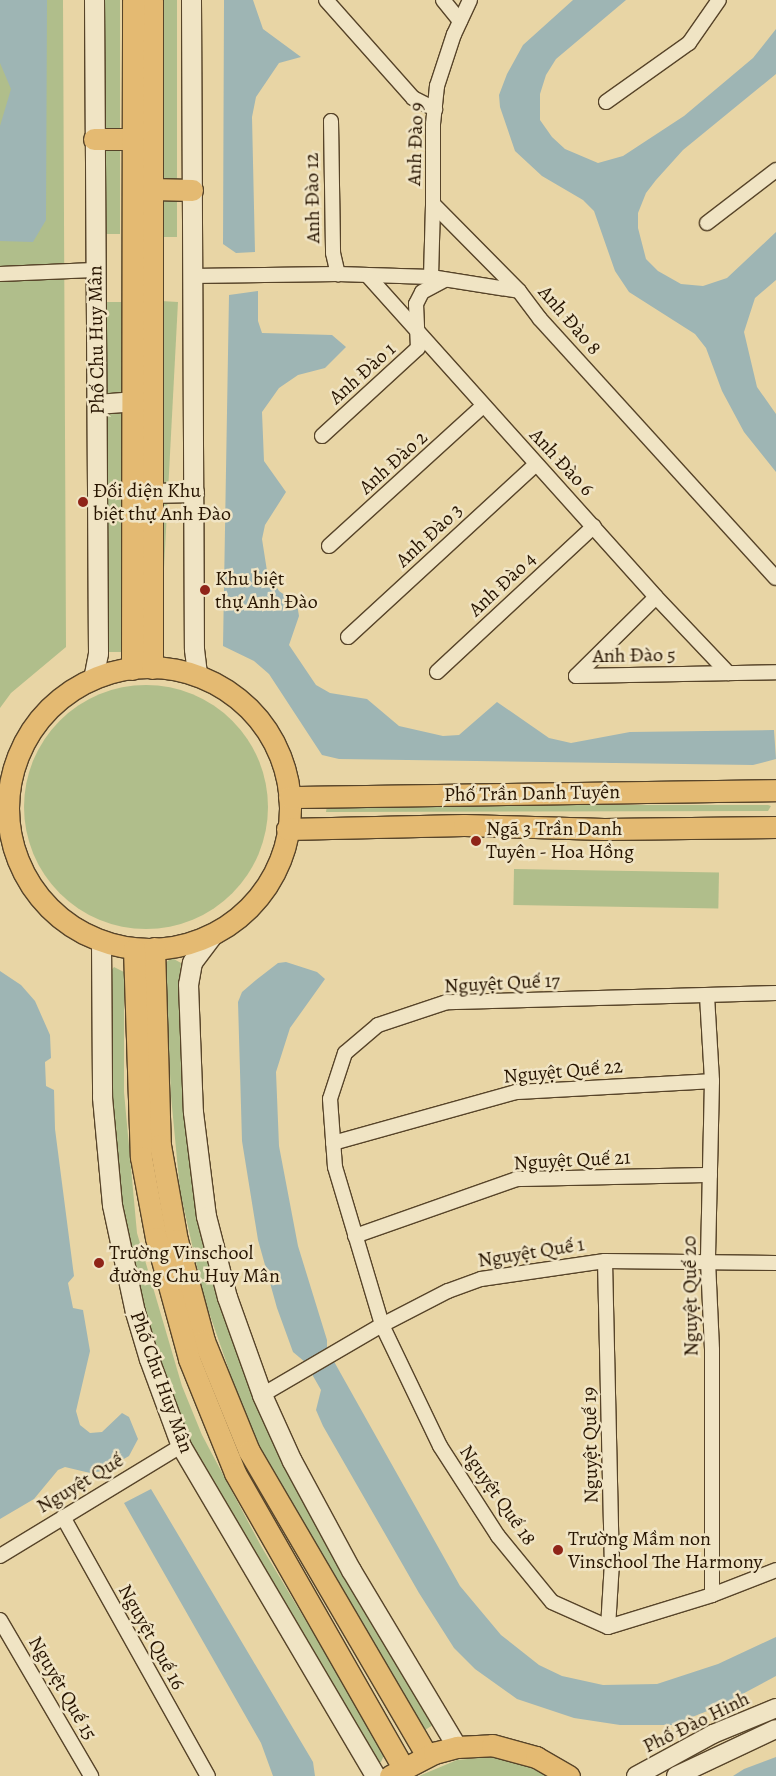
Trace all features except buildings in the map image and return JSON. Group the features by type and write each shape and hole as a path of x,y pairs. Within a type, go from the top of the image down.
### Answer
{"main road":[{"name":"Phố Chu Huy Mân","path":"93,679 98,653 97,404 94,270 94,0"},
{"name":"Phố Chu Huy Mân","path":"132,0 133,138 142,400 142,669"},
{"name":"Phố Chu Huy Mân","path":"142,669 151,493 142,400 152,189 152,0"},
{"path":"192,0 191,276 194,649 197,675"},
{"path":"94,139 133,138"},
{"path":"152,189 192,190"},
{"path":"97,404 142,400"},
{"path":"151,493 194,492"},
{"path":"214,933 192,942 144,948 101,941 60,918 43,902 6,839 5,792 24,744 36,724 53,705 93,679 142,669 197,675 237,698 263,726 278,752 289,797 287,829 277,865 266,886 251,904 214,933 192,962 188,984 193,1112 206,1216 227,1297 262,1395 292,1461 352,1570 457,1747"},
{"name":"Phố Trần Danh Tuyên","path":"289,797 776,790"},
{"name":"Phố Trần Danh Tuyên","path":"287,829 464,825 604,829 776,827"},
{"name":"Phố Chu Huy Mân","path":"101,941 102,1097 112,1205 135,1312 181,1446 375,1776"},
{"name":"Phố Chu Huy Mân","path":"144,948 141,1157 158,1247 189,1359 235,1473 396,1772"},
{"path":"144,948 160,1145 177,1240 204,1341 249,1451 427,1756"},
{"path":"396,1772 427,1756 457,1747 492,1745 536,1757 569,1776"}],"street":[{"path":"326,0 413,98 435,109"},
{"path":"442,0 460,21"},
{"name":"Anh Đào 9","path":"470,0 460,21 437,86 433,204 519,291"},
{"path":"606,102 689,43 719,0"},
{"name":"Anh Đào 12","path":"331,121 333,253 338,274"},
{"path":"707,223 776,170"},
{"path":"419,335 416,304 422,292 438,278 433,204"},
{"path":"0,274 94,270"},
{"name":"Anh Đào 8","path":"191,276 338,274 438,278 519,291 540,319 776,578"},
{"name":"Anh Đào 6","path":"368,276 656,597 728,673"},
{"name":"Anh Đào 1","path":"322,436 418,348 419,335"},
{"name":"Anh Đào 2","path":"329,546 484,406"},
{"name":"Anh Đào 3","path":"348,637 536,464"},
{"name":"Anh Đào 4","path":"437,672 594,526"},
{"name":"Anh Đào 5","path":"656,597 576,676 776,672"},
{"name":"Nguyệt Quế 17","path":"382,1325 335,1167 330,1098 345,1053 378,1025 448,1002 776,993"},
{"name":"Nguyệt Quế 20","path":"707,996 712,1081 708,1261 712,1350 712,1595"},
{"name":"Nguyệt Quế 22","path":"333,1143 516,1092 712,1081"},
{"name":"Nguyệt Quế 21","path":"355,1236 517,1179 710,1175"},
{"name":"Nguyệt Quế 1","path":"262,1395 382,1325 448,1291 481,1279 605,1261 776,1262"},
{"name":"Nguyệt Quế 19","path":"605,1261 612,1562 608,1627"},
{"name":"Nguyệt Quế 18","path":"382,1325 440,1446 498,1536 552,1602 608,1627"},
{"name":"Nguyệt Quế","path":"0,1556 181,1446"},
{"name":"Nguyệt Quế 16","path":"63,1517 208,1776"},
{"path":"608,1627 712,1595 776,1570"},
{"name":"Nguyệt Quế 15","path":"0,1620 91,1776"},
{"name":"Phố Đào Hinh","path":"636,1776 697,1742 776,1708"},
{"path":"749,1718 754,1738"},
{"name":"Phố Đào Hinh","path":"676,1776 754,1738 776,1730"}],"green space":[{"path":"0,0 63,0 66,647 11,693 0,708"},
{"path":"104,0 120,0 120,234 104,234"},
{"path":"162,0 177,0 177,237 162,237"},
{"path":"161,301 178,302 160,650 143,650"},
{"path":"105,302 122,302 122,652 105,652"},
{"path":"146,685 170,687 193,694 214,706 232,721 247,739 259,760 266,783 268,807 266,831 259,854 247,875 232,893 214,908 193,920 170,927 146,929 122,927 99,920 78,908 60,893 45,875 33,854 26,831 24,807 26,783 33,760 45,739 60,721 78,706 99,694 122,687"},
{"path":"327,805 771,806 768,811 326,812"},
{"path":"514,869 719,873 718,909 513,905"},
{"path":"172,958 181,963 180,977 223,1309 264,1419 433,1725 425,1730 420,1728 299,1526 245,1416 204,1298 180,1191 171,1096 165,963"},
{"path":"114,967 124,972 124,1092 137,1233 182,1386 202,1435 261,1546 385,1753 381,1762 375,1762 188,1442 142,1311 118,1204 110,1093 110,972"},
{"path":"489,1757 520,1763 548,1776 419,1776 457,1760"}],"water":[{"path":"0,0 47,0 46,220 33,242 0,241 0,126 11,89 0,63"},
{"path":"224,0 253,0 263,29 301,57 279,63 256,97 252,117 255,252 236,253 223,244"},
{"path":"573,0 626,0 556,59 546,75 540,94 540,120 552,137 565,149 598,163 623,156 684,116 753,58 776,29 776,74 683,150 656,180 646,193 638,213 638,228 646,259 658,271 681,284 703,286 727,278 776,232 776,280 755,298 744,332 757,387 776,414 776,472 744,432 722,391 706,348 695,334 629,292 615,271 594,211 583,200 542,176 515,151 500,107 499,95 507,74 523,45"},
{"path":"258,291 258,321 262,333 332,335 346,347 325,368 298,375 279,388 262,412 264,461 286,492 265,525 262,539 267,571 279,591 297,604 299,616 289,645 316,685 330,693 367,699 399,726 443,736 459,735 497,702 549,738 571,743 630,732 774,730 776,759 753,765 339,759 322,755 269,674 254,661 223,646 229,295"},
{"path":"286,962 317,972 325,979 290,1028 276,1072 279,1146 298,1246 327,1340 327,1349 460,1586 501,1635 539,1665 562,1676 603,1685 657,1684 718,1664 776,1637 776,1676 720,1706 672,1725 620,1725 574,1718 517,1699 475,1669 454,1648 419,1593 323,1426 316,1410 321,1390 305,1362 293,1352 277,1308 258,1240 242,1141 238,1002 242,992 256,980 278,963"},
{"path":"0,971 21,985 35,1001 50,1035 51,1058 45,1062 46,1086 54,1090 55,1129 74,1276 68,1283 73,1308 83,1310 90,1351 76,1411 80,1425 90,1433 102,1432 122,1413 129,1417 138,1439 129,1456 103,1471 90,1473 65,1467 58,1470 34,1499 0,1519"},
{"path":"151,1489 313,1762 315,1776 273,1776 261,1743 124,1503"},
{"path":"776,1757 776,1776 733,1776 744,1769"}],"place":[{"name":"Đối diện Khu biệt thự Anh Đào","path":"83,502"},
{"name":"Khu biệt thự Anh Đào","path":"205,590"},
{"name":"Ngã 3 Trần Danh Tuyên - Hoa Hồng","path":"476,841"},
{"name":"Trường Vinschool đường Chu Huy Mân","path":"99,1263"},
{"name":"Trường Mầm non Vinschool The Harmony","path":"558,1550"}]}
